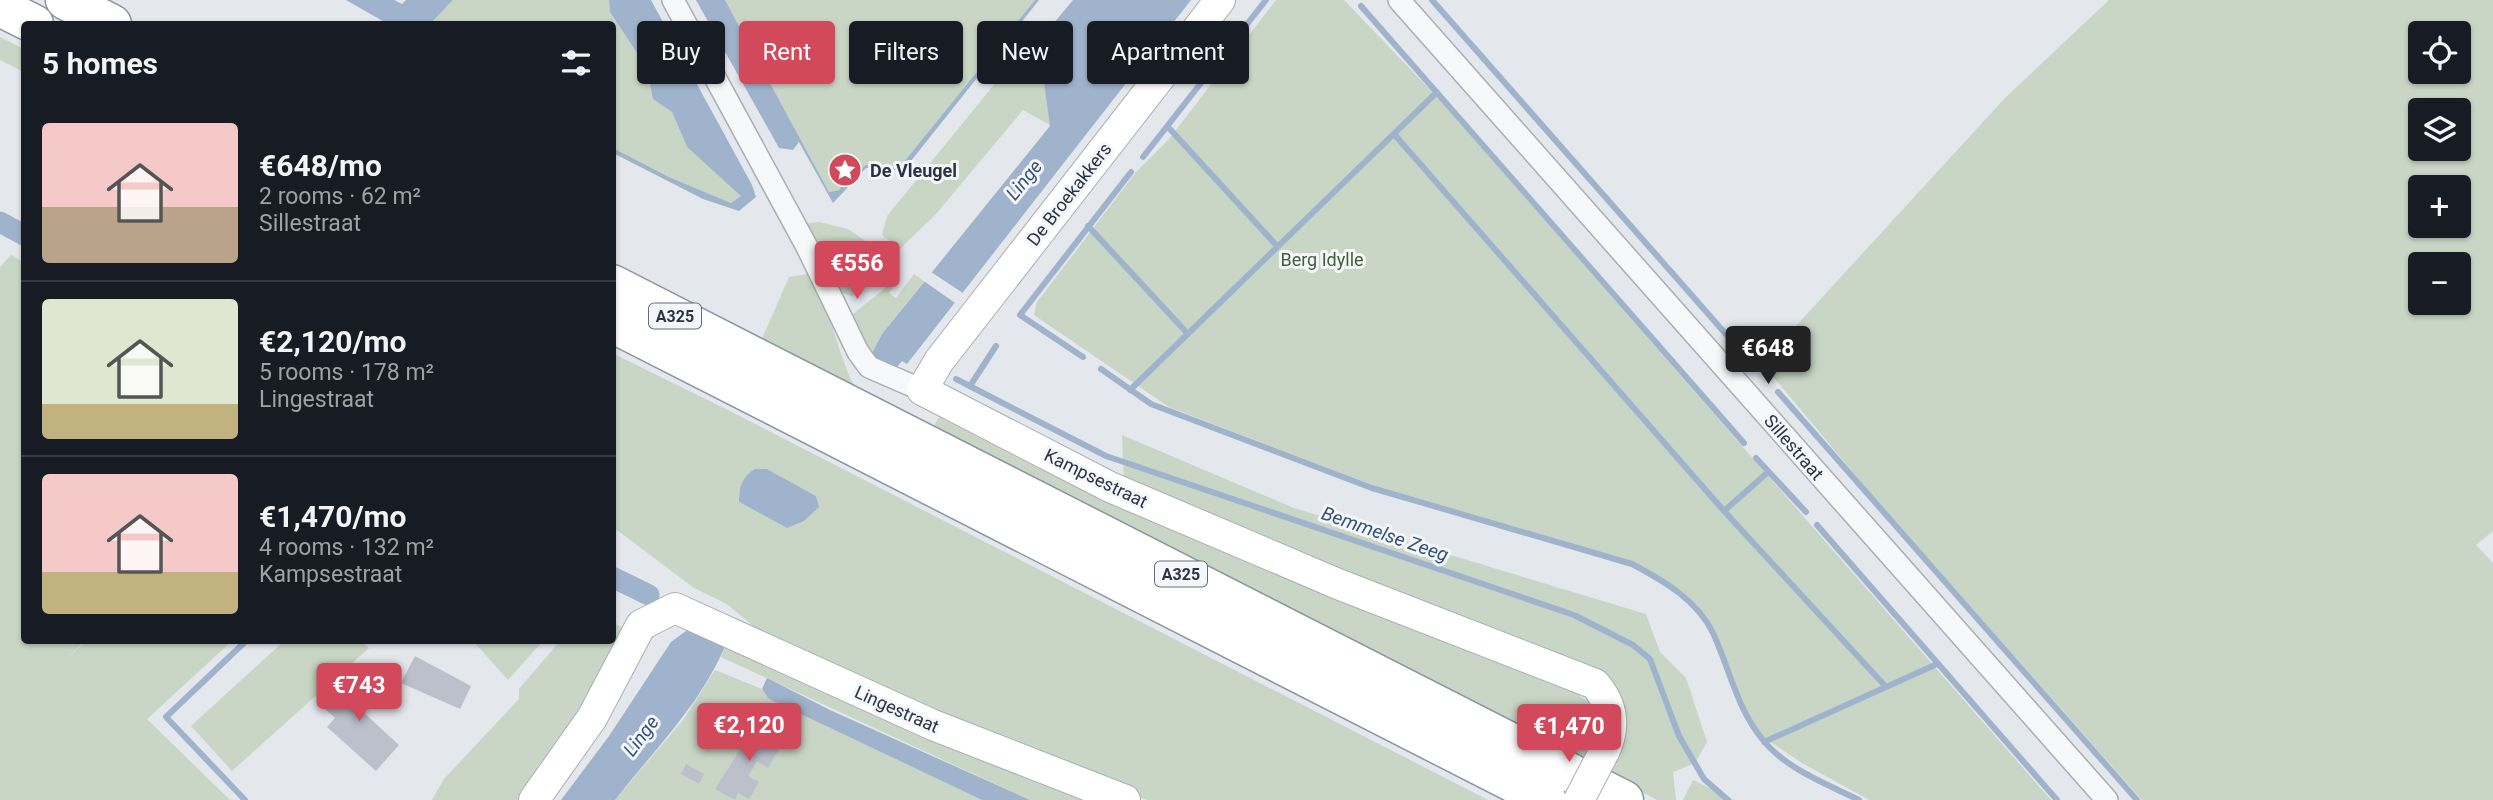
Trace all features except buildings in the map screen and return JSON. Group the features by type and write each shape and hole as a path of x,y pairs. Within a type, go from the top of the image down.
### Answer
{"highway":[{"path":"65,0 106,21"},
{"path":"0,7 28,21"},
{"name":"A325","path":"616,286 1624,800"},
{"name":"A325","path":"616,326 630,337 1547,800"}],"street":[{"name":"Kampsestraat","path":"673,0 807,247 858,352 869,367 922,390 1110,487 1338,584 1595,684 1604,695 1612,718 1612,734 1579,800"},
{"name":"De Broekakkers","path":"922,390 946,351 1220,0"},
{"name":"Sillestraat","path":"1399,0 2107,800"},
{"name":"Lingestraat","path":"534,800 592,718 641,625 675,608 933,725 1125,800"}],"green space":[{"path":"453,0 609,0 611,13 637,53 637,84 651,84 654,99 672,112 687,147 742,196 731,203 669,177 616,150 616,21 433,21"},
{"path":"725,0 1035,0 1018,21 977,21 977,72 899,168 866,165 847,178 839,190 829,192 770,84 835,84 835,21 739,21 739,26"},
{"name":"Berg Idylle","path":"1276,0 1344,0 1439,99 2051,800 1869,800 1802,763 1763,737 1745,712 1713,630 1693,604 1669,583 1633,564 1370,484 1169,407 1034,315 1037,302 1136,172 1169,139 1211,84 1249,84 1249,35"},
{"path":"2109,0 2493,0 2493,531 2476,545 2493,563 2493,800 2142,800 1866,488 1762,363 2005,98"},
{"path":"0,37 21,48 21,70 0,60"},
{"path":"995,84 1044,84 1050,125 1023,110 936,214 900,249 882,235 887,216"},
{"path":"819,222 848,229 897,263 852,296 837,292 804,224"},
{"path":"11,255 21,260 21,644 82,644 64,661 83,644 229,644 147,719 230,800 0,800 0,267"},
{"path":"808,274 823,302 857,391 761,341 789,277"},
{"path":"914,274 924,281 882,334 871,355 851,319 853,314 889,285 893,287 889,293 896,298"},
{"path":"616,355 1488,800 1147,800 915,710 783,651 727,604 694,588 616,529","holes":["767,469 816,496 787,528 739,502"]},
{"path":"939,417 1041,469 1574,692 1588,701 1599,718 1588,764 932,429"},
{"path":"1122,435 1294,508 1646,614 1660,652 1686,678 1707,742 1695,763 1673,772 1676,800 1657,800 1605,773 1612,701 1124,486"},
{"path":"616,624 624,629 627,640 524,800 432,800 444,779 519,699 519,689 557,644 616,644"},
{"path":"281,644 365,644 369,648 232,771 191,726"},
{"path":"476,644 540,644 508,680"},
{"path":"726,644 1100,800 1030,800 721,657"},
{"path":"715,670 762,689 769,699 982,800 615,800 683,720"},
{"path":"1693,780 1734,800 1683,800"}],"water":[{"path":"346,0 394,0 402,4 406,0 453,0 433,21 383,21"},
{"path":"609,0 651,0 662,21 637,21 637,53 610,12"},
{"path":"696,0 725,0 739,26 739,77 725,52 725,21 708,21"},
{"path":"1035,0 1039,0 1022,21 1018,21"},
{"name":"Linge","path":"1073,0 1191,0 1175,21 1087,21 1087,84 1125,84 907,364 902,361 896,368 871,355 882,334 1050,126 1044,84 1073,84 1073,21 1056,21"},
{"path":"977,72 977,78 903,171 866,168 833,203 799,142 793,150 779,148 743,84 770,84 829,192 839,190 847,178 866,165 899,168"},
{"path":"650,84 697,84 756,197 739,211 703,199 616,155 616,150 669,177 731,203 741,196 687,147 672,112 653,99"},
{"path":"755,469 767,469 816,496 819,507 804,521 787,528 739,502 742,483"},
{"name":"Linge","path":"690,628 726,644 704,687 676,725 615,800 561,800 609,736 671,642"},
{"path":"767,678 830,710 1030,800 982,800 769,699 762,689"}],"pier":[{"path":"928,270 966,295 958,305 921,279"}],"waterway":[{"path":"1143,157 1266,0"},
{"path":"1432,0 1739,349"},
{"path":"1361,6 1744,443"},
{"path":"1130,390 1437,92"},
{"path":"1168,127 1277,246"},
{"path":"1394,134 1724,511 1886,687"},
{"path":"1083,357 1020,315 1131,172"},
{"path":"0,222 21,233"},
{"path":"1088,226 1188,334"},
{"path":"970,386 996,346"},
{"path":"1101,369 1151,404 1372,488 1632,564 1644,570 1689,601 1706,621 1747,715 1772,750 1795,768 1859,800"},
{"name":"Bemmelse Zeeg","path":"956,379 1106,456 1574,615 1633,645 1650,659 1679,736 1704,779 1728,800"},
{"path":"1778,392 2137,800"},
{"path":"1756,458 1806,512"},
{"path":"1724,511 1768,472"},
{"path":"1817,525 2057,800"},
{"path":"616,579 649,595"},
{"path":"243,644 166,717 245,800"},
{"path":"1764,742 1937,664"}],"place":[{"name":"De Vleugel","path":"845,170"}]}
